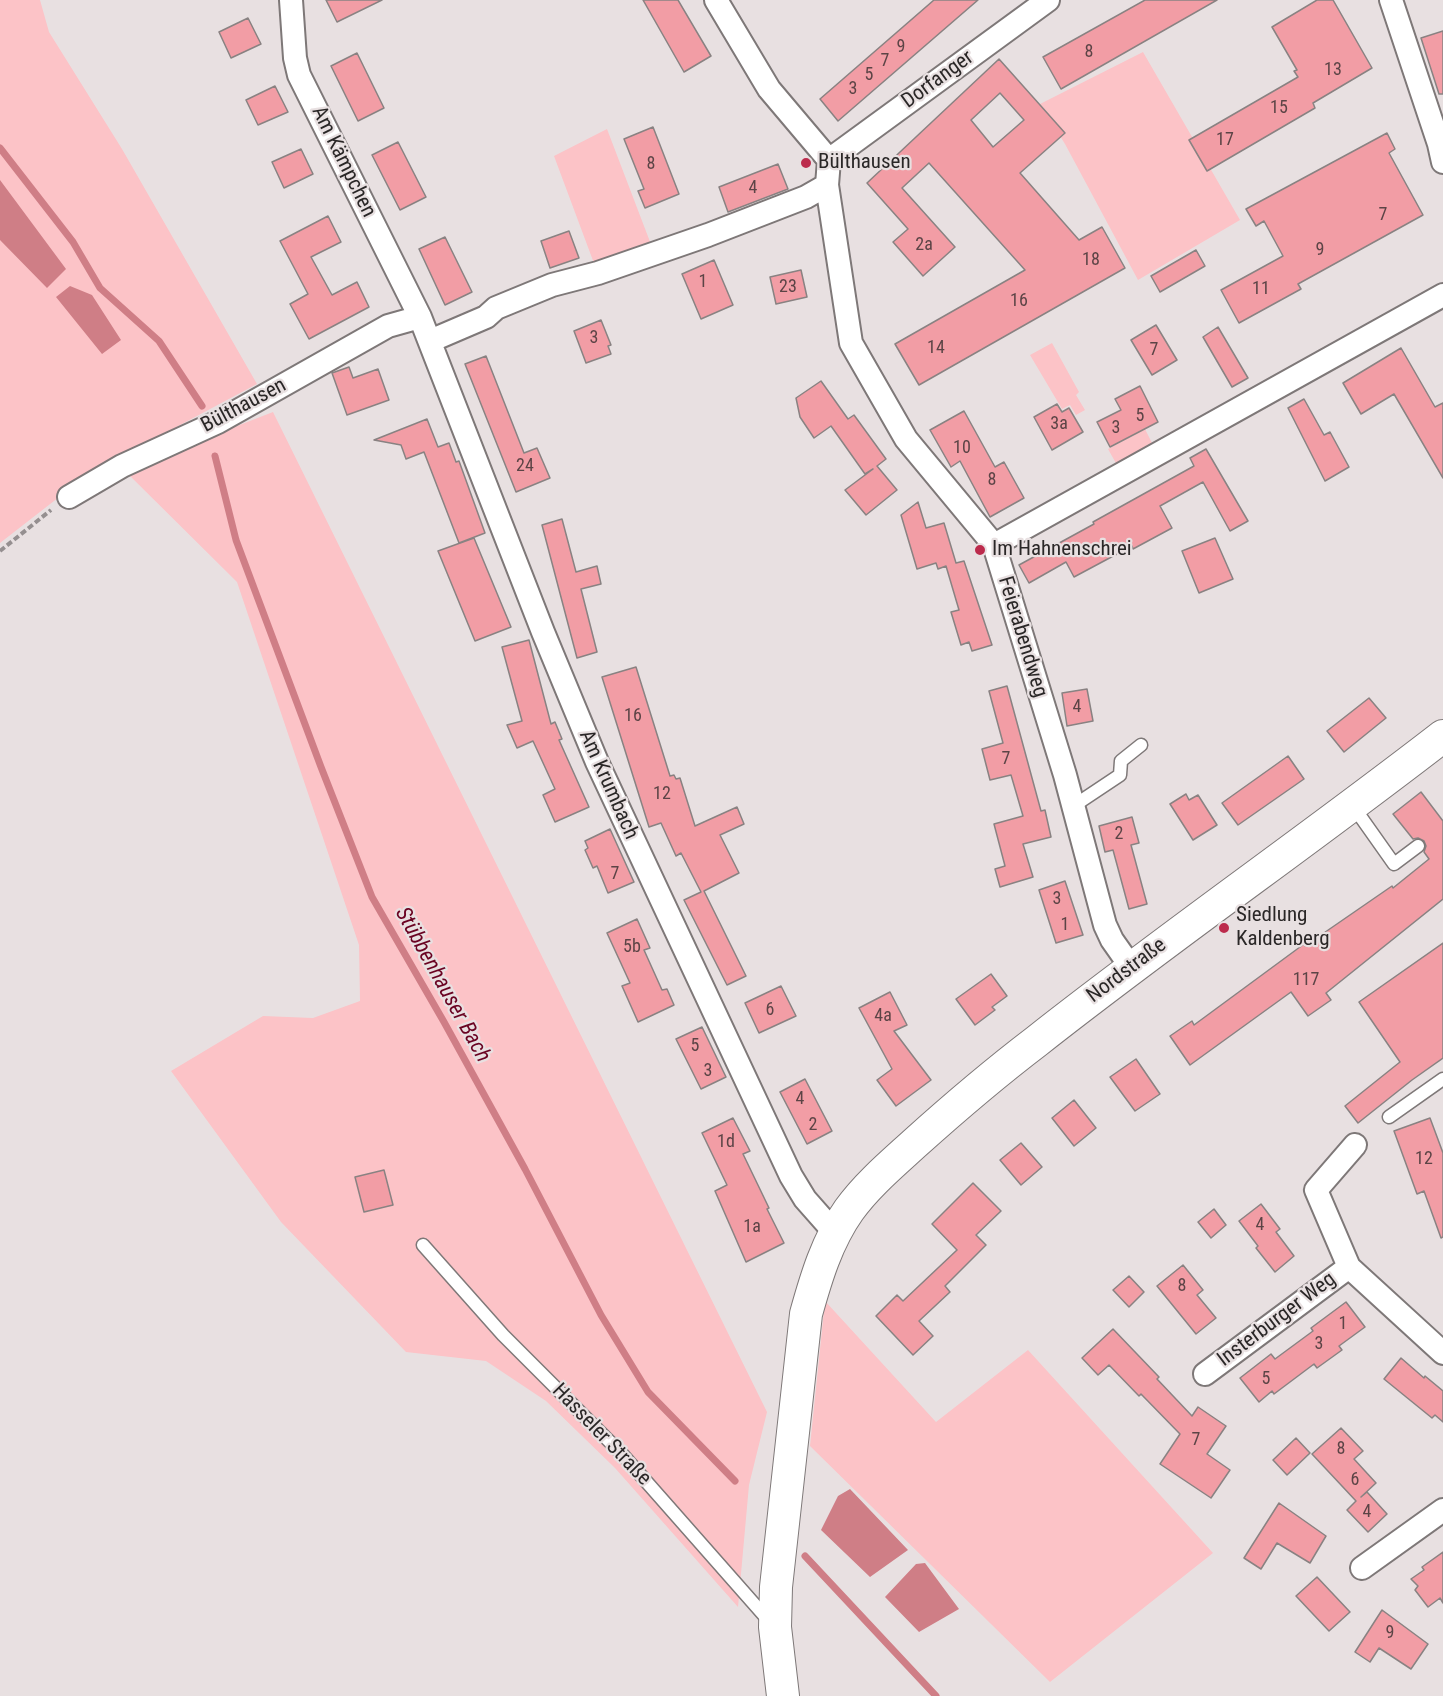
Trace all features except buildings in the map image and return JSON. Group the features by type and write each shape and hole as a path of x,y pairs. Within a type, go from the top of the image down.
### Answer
{"main road":[{"name":"Nordstraße","path":"835,1233 849,1210 868,1187 937,1123 1001,1069 1131,967 1443,736"},
{"path":"783,1696 775,1627 776,1587 806,1314 817,1274 835,1233"}],"street":[{"name":"Am Kämpchen","path":"291,0 295,58 299,75 420,317"},
{"path":"716,0 769,89 828,160"},
{"name":"Dorfanger","path":"828,160 1048,0"},
{"path":"1391,0 1443,162"},
{"name":"Feierabendweg","path":"828,160 827,185 851,343 906,439 994,545 1073,803 1105,925 1112,940 1131,967"},
{"path":"430,341 486,317 496,308 552,285 598,273 708,235 806,197 827,185"},
{"path":"994,545 1443,295"},
{"name":"Am Krumbach","path":"420,317 543,632 602,772 791,1176 805,1199 835,1233"},
{"name":"Bülthausen","path":"69,497 122,466 218,422 388,326 420,317"},
{"path":"1355,1146 1317,1190 1349,1267 1443,1353"},
{"name":"Insterburger Weg","path":"1205,1374 1349,1267"},
{"path":"1362,1568 1443,1510"}],"lane":[{"path":"1073,803 1081,801 1120,775 1121,761 1141,744"},
{"path":"1352,805 1394,864 1418,846"},
{"path":"1389,1117 1443,1079"},
{"name":"Hasseler Straße","path":"423,1245 503,1335 622,1454 775,1627"}],"path":[{"path":"0,550 36,523"}],"shaded area":[{"path":"0,0 40,0 49,32 122,149 257,384 90,473 0,543"},
{"path":"1143,52 1240,220 1138,280 1065,144 1040,104"},
{"path":"607,129 652,247 595,266 554,156"},
{"path":"0,180 66,269 47,288 0,240"},
{"path":"70,286 92,295 121,340 102,354 56,297"},
{"path":"1052,343 1079,392 1076,395 1085,410 1076,415 1070,405 1062,409 1030,355"},
{"path":"273,412 767,1412 749,1485 738,1607 615,1468 546,1401 486,1361 406,1352 281,1222 171,1071 263,1016 313,1018 360,1001 359,945 237,582 124,470"},
{"path":"1145,429 1153,445 1117,465 1108,449"},
{"path":"825,1301 936,1422 1028,1350 1213,1553 1050,1682 810,1446"},
{"path":"850,1489 908,1550 870,1577 821,1530 838,1496"},
{"path":"925,1563 959,1609 919,1632 885,1597 916,1564"}],"waterway":[{"name":"Stübbenhauser Bach","path":"0,148 73,242 100,288 159,341 202,406"},
{"name":"Stübbenhauser Bach","path":"215,456 236,540 372,897 525,1169 601,1315 648,1392 735,1481"},
{"name":"Stübbenhauser Bach","path":"805,1556 936,1696"}],"place":[{"name":"Bülthausen","path":"806,163"},
{"name":"Im Hahnenschrei","path":"980,550"},
{"name":"Siedlung Kaldenberg","path":"1224,928"}]}
